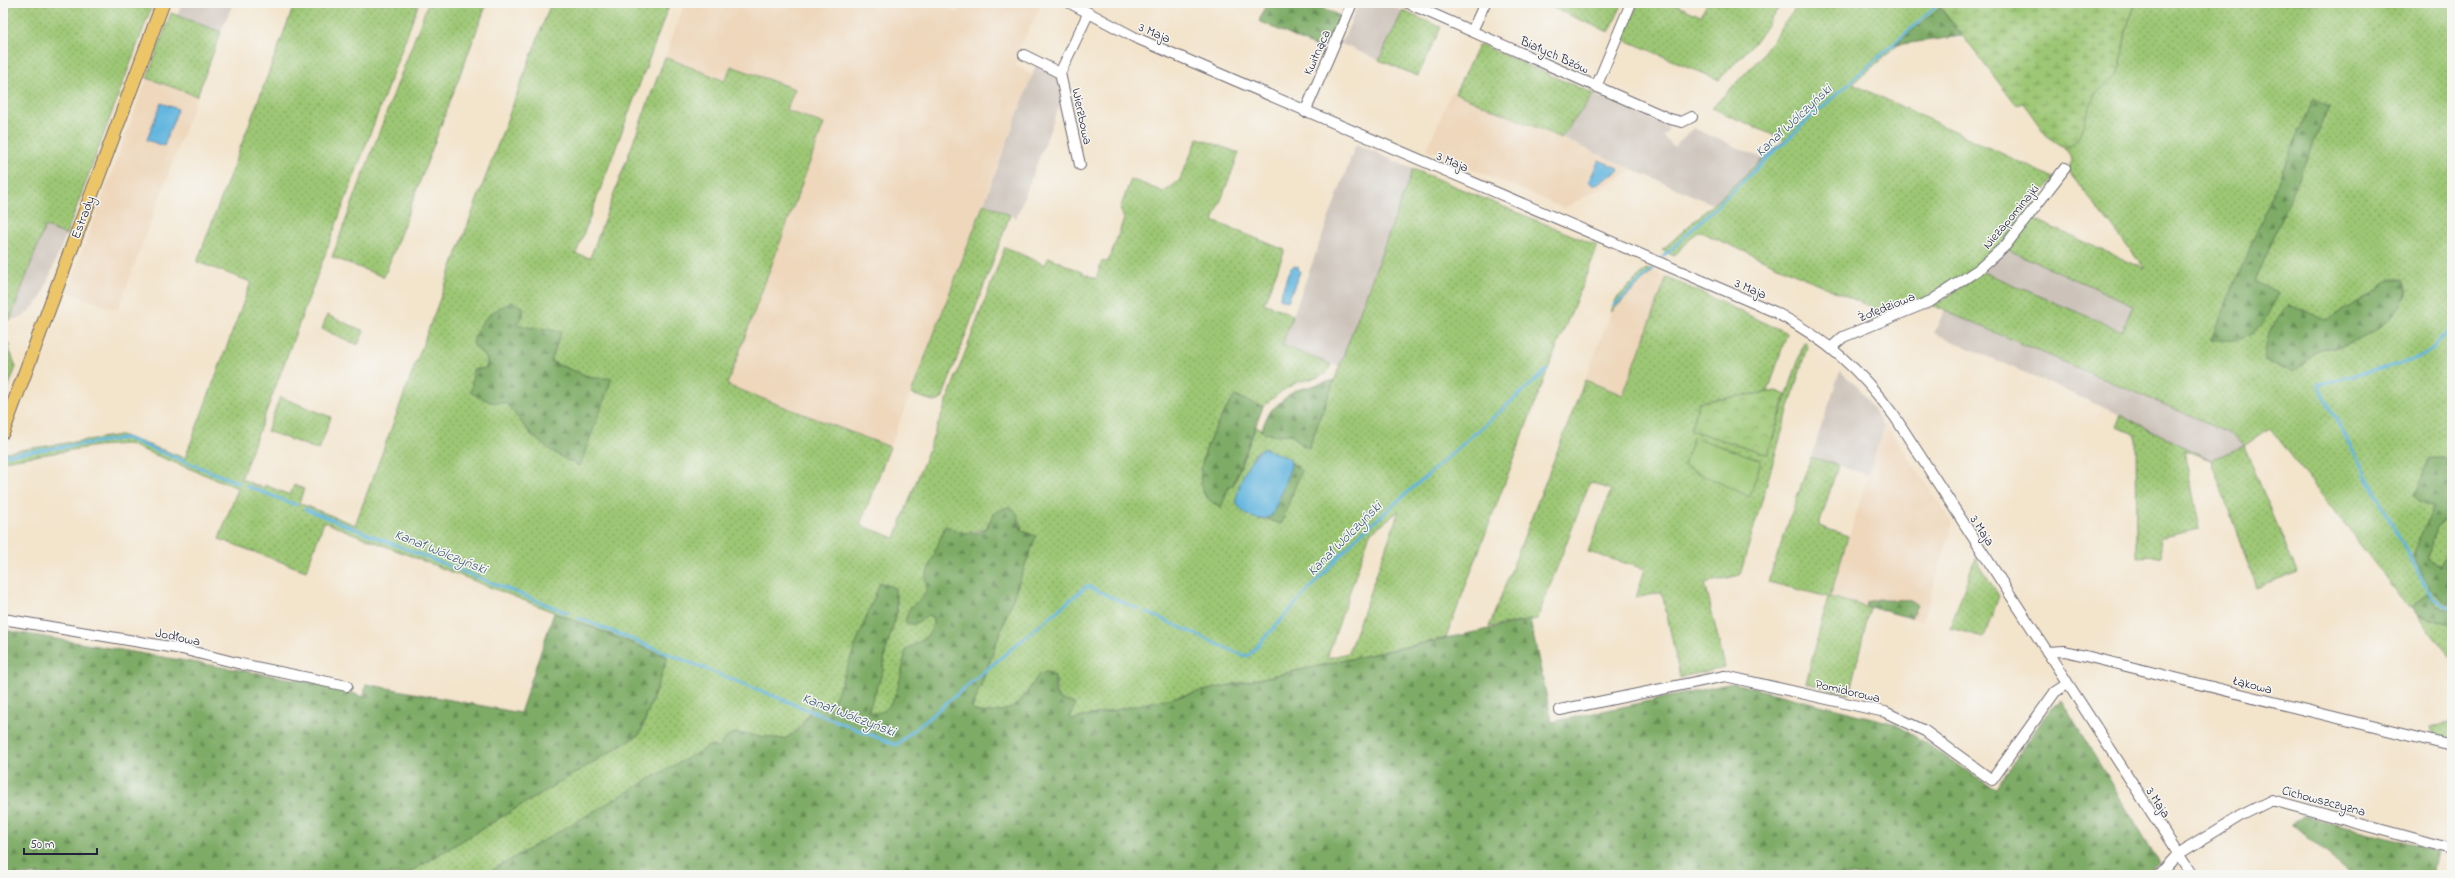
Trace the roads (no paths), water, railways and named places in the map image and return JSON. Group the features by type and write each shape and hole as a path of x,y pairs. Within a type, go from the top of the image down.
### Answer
{"main road":[{"name":"Estrady","path":"3,432 163,3"}],"street":[{"name":"3 Maja","path":"1070,3 1088,14 1134,37 1305,112 1775,312 1812,333 1832,348 1866,380 1895,417 2177,855 2192,875"},
{"name":"Kwitnąca","path":"1305,112 1352,3"},
{"name":"Białych Bzów","path":"1408,3 1670,119 1682,122 1692,117"},
{"path":"1472,31 1485,3"},
{"path":"1596,87 1631,3"},
{"name":"Wierzbowa","path":"1080,165 1060,73 1088,14"},
{"name":"Wierzbowa","path":"1024,55 1060,73"},
{"name":"Niezapominajki","path":"1950,289 1979,269 2006,245 2065,168"},
{"name":"Żołędziowa","path":"1832,348 1843,337 1919,307 1950,289"},
{"name":"Jodłowa","path":"3,620 182,649 242,664 347,686"},
{"name":"Łąkowa","path":"2047,652 2065,652 2452,746"},
{"name":"Pomidorowa","path":"1560,710 1725,676 1885,712 1925,731 1992,780 2055,692 2067,684"},
{"name":"Cichowszczyzna","path":"2159,875 2177,855 2240,816 2272,800 2452,849"}],"water":[{"path":"161,103 178,109 164,146 147,140"},
{"path":"1599,160 1618,168 1619,171 1593,186 1589,181"},
{"path":"1294,266 1298,267 1300,272 1288,301 1280,298 1280,296 1290,269"},
{"path":"1264,448 1290,459 1291,466 1273,514 1263,519 1258,519 1247,515 1236,501 1239,486 1245,471 1253,458"}],"waterway":[{"name":"Kanał Wólczyński","path":"1664,256 1812,116 1940,3"},
{"name":"Kanał Wólczyński","path":"1614,306 1653,269"},
{"path":"2452,327 2432,349 2410,361 2318,385 2432,598 2452,608"},
{"name":"Kanał Wólczyński","path":"1146,612 1244,656 1249,655 1357,537 1547,370"},
{"name":"Kanał Wólczyński","path":"5,455 126,438 239,483"},
{"name":"Kanał Wólczyński","path":"247,486 296,505"},
{"name":"Kanał Wólczyński","path":"305,509 568,613"},
{"name":"Kanał Wólczyński","path":"579,618 896,745 1087,586 1138,609"}]}
